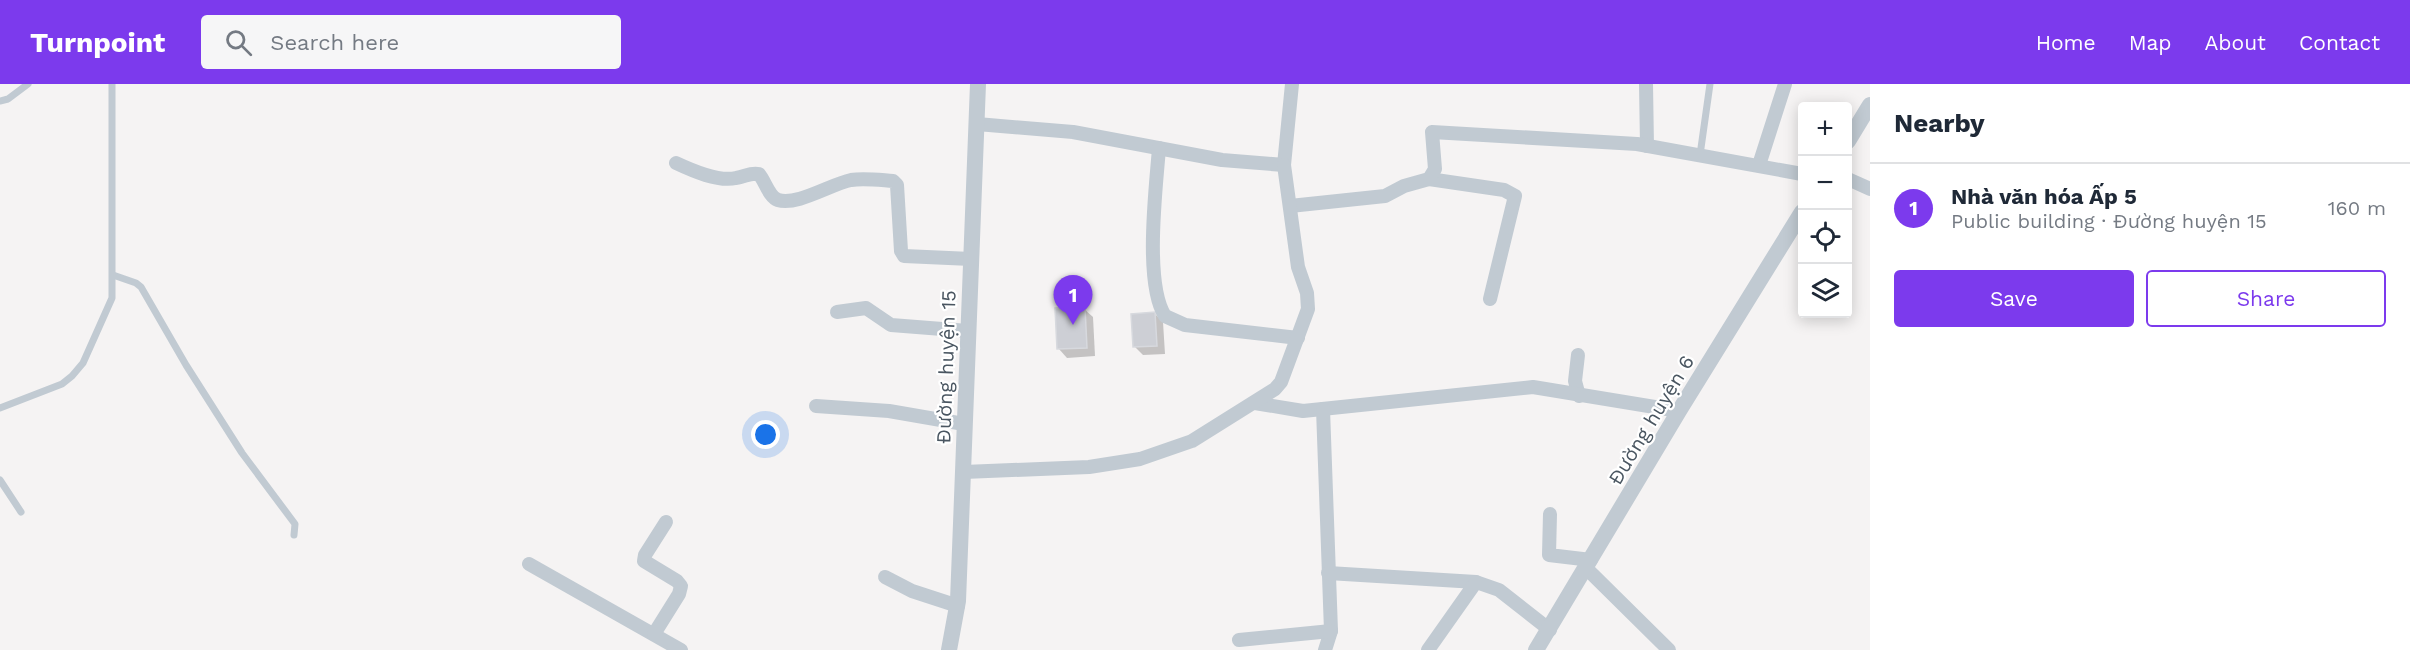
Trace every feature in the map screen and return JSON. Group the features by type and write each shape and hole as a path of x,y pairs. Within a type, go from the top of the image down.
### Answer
{"street":[{"name":"Đường huyện 15","path":"949,650 958,606 978,84"},
{"path":"964,472 1089,467 1140,459 1192,441 1255,403 1281,382 1307,316 1307,293 1298,267 1284,165 1292,84"},
{"path":"1646,84 1647,146"},
{"path":"1759,165 1785,84"},
{"path":"1852,134 1870,105"},
{"path":"977,124 1072,132 1222,160 1284,165"},
{"path":"1429,179 1435,169 1432,132 1647,146 1798,173"},
{"path":"1159,148 1153,244 1157,296 1165,316 1185,325 1298,338"},
{"path":"676,163 692,171 726,178 759,174 777,200 804,197 854,179 893,181 897,184 901,251 904,256 971,259"},
{"path":"1290,206 1384,196 1404,186 1429,179 1504,190 1515,196 1490,298"},
{"path":"1852,181 1870,189"},
{"name":"Đường huyện 6","path":"1536,650 1679,411 1798,220"},
{"path":"837,312 866,308 891,326 968,330"},
{"path":"1578,355 1575,381 1579,396"},
{"path":"1255,403 1285,410 1323,409 1533,387 1679,411"},
{"path":"816,406 889,411 964,424"},
{"path":"1323,409 1331,631 1325,650"},
{"path":"1550,514 1549,555 1589,564 1669,650"},
{"path":"658,641 681,586 677,581 644,561 645,555 666,522"},
{"path":"529,564 658,641 681,650"},
{"path":"1328,573 1476,582 1499,590 1550,630"},
{"path":"885,577 912,591 958,606"},
{"path":"1428,650 1476,582"},
{"path":"1239,640 1331,631"}],"lane":[{"path":"0,101 8,99 28,84"},
{"path":"0,408 62,384 72,376 82,363 108,310 112,298 114,275 112,84"},
{"path":"1700,155 1710,84"},
{"path":"114,275 141,287 186,365 242,453 295,524 294,535"},
{"path":"0,480 21,512"}],"building":[{"path":"1085,307 1087,348 1057,349 1055,308"},
{"path":"1155,312 1157,346 1133,347 1131,314"}],"place":[{"name":"Nhà văn hóa Ấp 5","path":"1073,325"}]}
